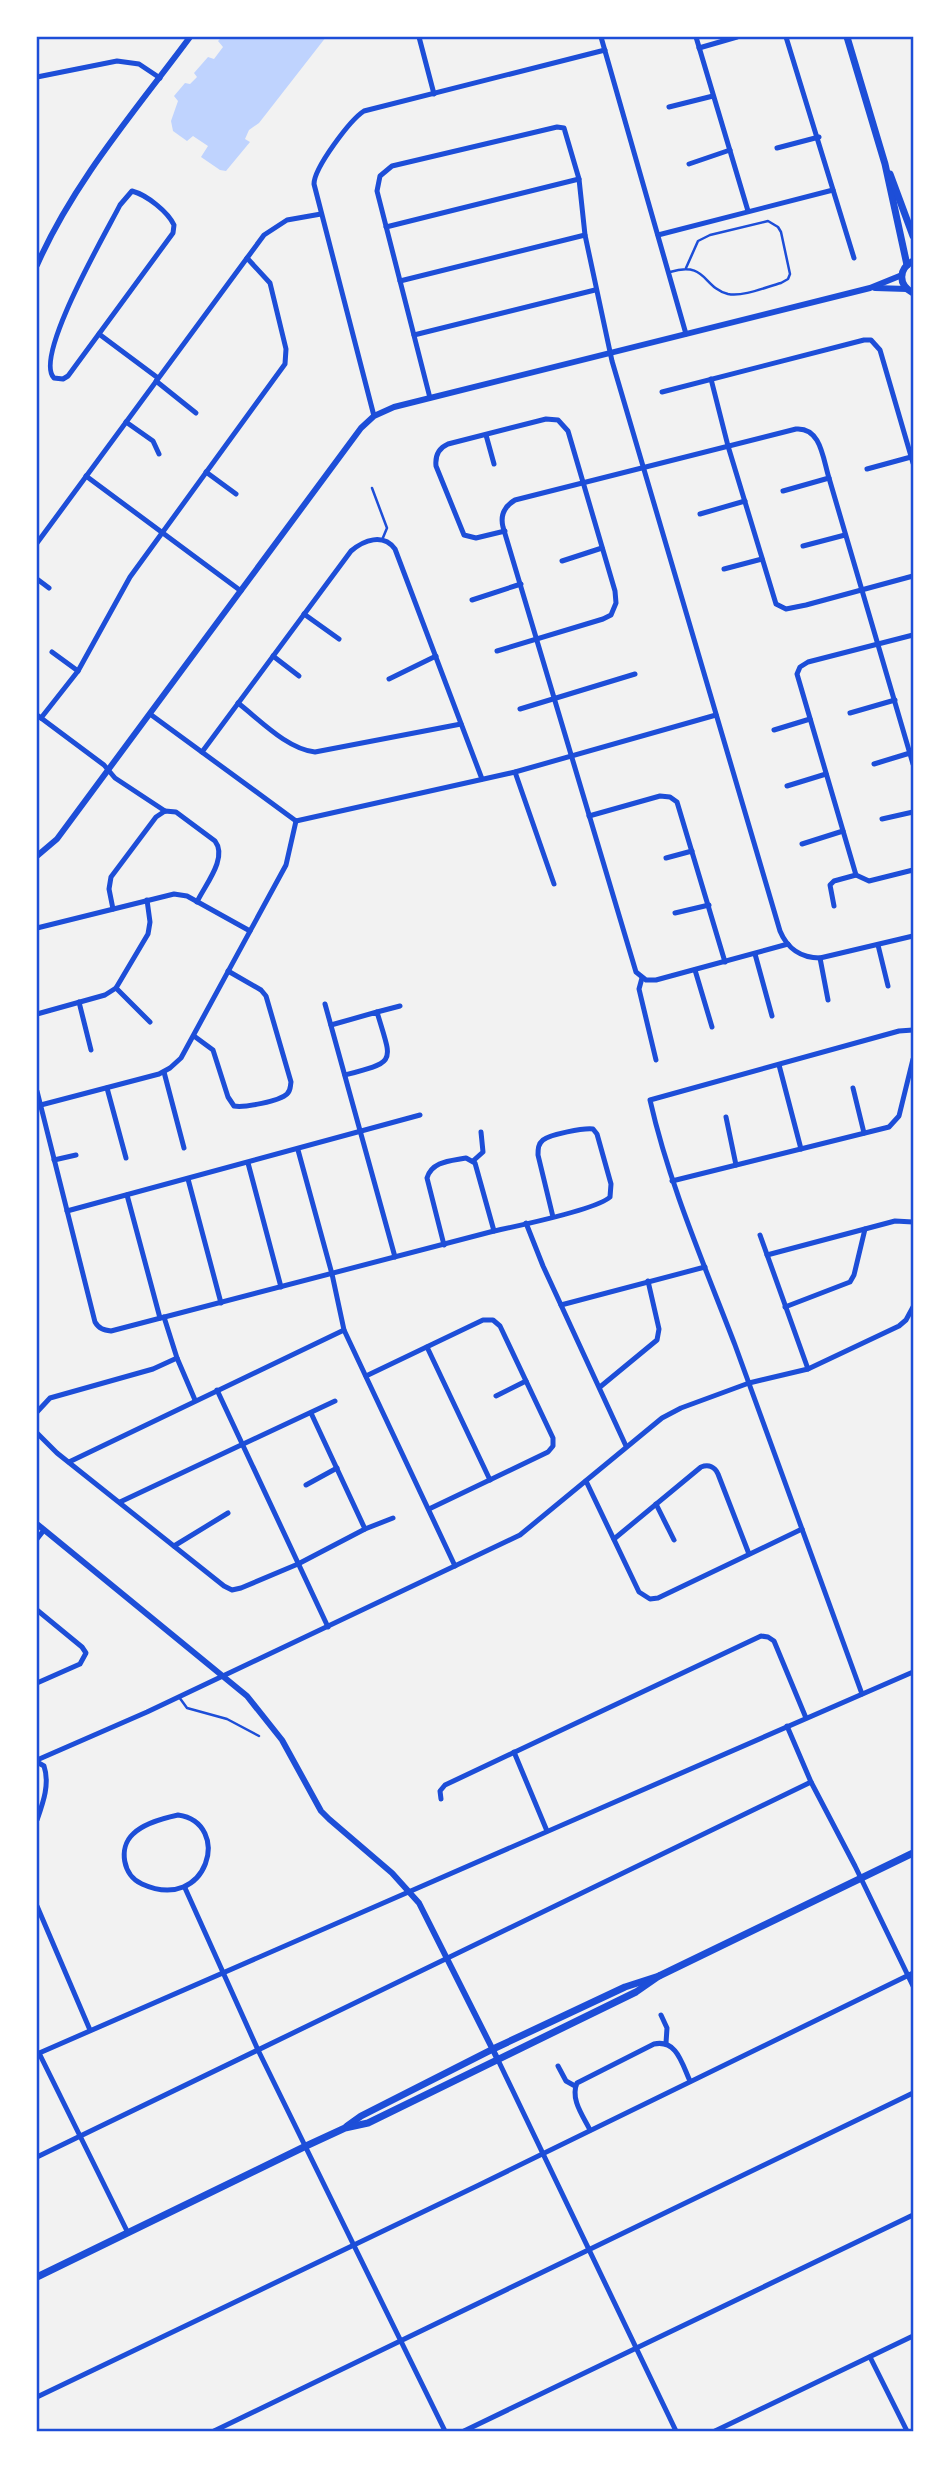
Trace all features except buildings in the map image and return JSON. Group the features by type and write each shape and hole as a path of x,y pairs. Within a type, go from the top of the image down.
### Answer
{"main road":[{"path":"847,37 885,164 910,263 902,275 912,292"},
{"path":"885,164 913,236"},
{"path":"37,2277 345,2128 361,2116 493,2049 625,1987 659,1976 913,1853"},
{"path":"345,2128 368,2123 636,1992 659,1976"}],"street":[{"path":"37,265 61,215 79,187 190,37"},
{"path":"419,37 434,94"},
{"path":"601,37 686,334"},
{"path":"696,37 748,211"},
{"path":"699,48 737,37"},
{"path":"786,37 854,258"},
{"path":"374,416 321,214 314,184 316,172 358,115 367,110 605,50"},
{"path":"37,77 117,61 139,64 160,78"},
{"path":"669,107 713,96"},
{"path":"430,398 386,227 377,186 380,176 392,166 561,127 566,134 579,179 585,235 612,361 780,931 788,944 801,954 820,958 913,936"},
{"path":"777,148 818,137"},
{"path":"689,164 730,150"},
{"path":"386,227 579,179"},
{"path":"658,235 833,190"},
{"path":"137,192 173,221 174,230 99,334 68,376 60,379 52,377 50,360 61,321 120,205 128,194 137,192"},
{"path":"37,543 264,235 287,220 321,214"},
{"path":"400,281 585,235"},
{"path":"197,902 219,859 219,846 215,841 176,812 165,811 107,771 104,765 39,717 78,671 131,577 285,364 287,357 270,283 247,258"},
{"path":"37,856 57,839 361,428 374,416 387,409 870,288 902,275"},
{"path":"870,288 912,292"},
{"path":"414,335 595,290"},
{"path":"99,334 196,413"},
{"path":"662,392 871,340 880,350 912,460 867,469"},
{"path":"711,379 774,601 783,608 806,605 913,576"},
{"path":"498,651 611,615 617,603 568,431 558,420 546,419 445,446 437,455 436,466 464,535 476,538 505,531"},
{"path":"126,422 153,442 159,454"},
{"path":"788,944 656,980 642,978 634,968 505,531 502,516 506,508 512,502 584,483 796,429 806,429 817,438 913,764"},
{"path":"486,435 494,464"},
{"path":"206,472 236,494"},
{"path":"86,476 241,591"},
{"path":"783,491 829,478"},
{"path":"700,514 744,501"},
{"path":"803,546 845,535"},
{"path":"202,752 351,551 362,543 385,540 395,549 482,779"},
{"path":"562,561 602,548"},
{"path":"724,569 762,559"},
{"path":"37,579 49,588"},
{"path":"471,600 520,584"},
{"path":"304,614 339,639"},
{"path":"856,875 797,678 800,667 808,662 913,635"},
{"path":"52,652 78,671"},
{"path":"273,656 299,676"},
{"path":"389,679 436,656"},
{"path":"520,709 635,674"},
{"path":"850,713 895,700"},
{"path":"239,703 286,740 308,752 321,752 461,724"},
{"path":"150,714 296,821 515,772 716,715"},
{"path":"774,730 810,719"},
{"path":"874,764 910,753"},
{"path":"515,772 554,884"},
{"path":"787,786 826,774"},
{"path":"589,816 660,796 670,797 679,806 725,962"},
{"path":"113,909 109,889 111,877 156,817 165,811"},
{"path":"882,819 913,812"},
{"path":"39,1106 164,1072 181,1058 289,858 296,821"},
{"path":"802,844 843,831"},
{"path":"666,858 692,851"},
{"path":"834,906 829,890 834,881 856,875 869,881 913,870"},
{"path":"37,929 178,894 250,930"},
{"path":"37,1014 105,995 117,988 148,934 150,922 146,900"},
{"path":"675,913 709,905"},
{"path":"878,945 888,986"},
{"path":"755,954 772,1016"},
{"path":"820,958 828,1000"},
{"path":"695,970 712,1027"},
{"path":"194,1036 214,1050 229,1101 234,1106 244,1107 281,1098 288,1093 291,1082 266,996 258,988 229,971"},
{"path":"642,978 639,989 656,1060"},
{"path":"117,988 150,1023"},
{"path":"79,1002 92,1050"},
{"path":"325,1004 395,1257"},
{"path":"331,1025 400,1006"},
{"path":"345,1075 379,1066 387,1058 388,1049 377,1012"},
{"path":"862,1694 672,1181 660,1145 650,1100 899,1031 913,1030"},
{"path":"672,1181 889,1127 895,1122 913,1059"},
{"path":"779,1065 801,1149"},
{"path":"164,1072 184,1148"},
{"path":"107,1088 126,1158"},
{"path":"853,1088 864,1133"},
{"path":"37,1091 98,1326 111,1331 603,1203 610,1198 611,1184 597,1134 593,1129 545,1138 539,1146 538,1155 553,1216"},
{"path":"67,1211 420,1115"},
{"path":"726,1117 736,1165"},
{"path":"473,1161 484,1149 481,1132"},
{"path":"298,1150 332,1274 344,1330 455,1566"},
{"path":"54,1160 76,1155"},
{"path":"444,1245 427,1182 428,1174 431,1168 438,1164 466,1158 473,1161"},
{"path":"473,1161 494,1231"},
{"path":"248,1163 281,1287"},
{"path":"188,1179 221,1303"},
{"path":"127,1195 162,1318 195,1400"},
{"path":"766,1255 895,1221 913,1222"},
{"path":"526,1223 626,1446"},
{"path":"785,1307 850,1282 865,1229"},
{"path":"760,1235 808,1369"},
{"path":"561,1305 705,1267"},
{"path":"600,1387 657,1340 659,1329 648,1281"},
{"path":"37,1761 224,1676 520,1535 662,1418 681,1408 749,1383 808,1369 899,1326 913,1307"},
{"path":"366,1376 483,1320 493,1320 500,1326 553,1438 553,1446 548,1452 429,1509"},
{"path":"69,1462 344,1330"},
{"path":"427,1348 490,1480"},
{"path":"37,1412 50,1398 153,1369 177,1358"},
{"path":"496,1396 526,1381"},
{"path":"217,1390 328,1627"},
{"path":"120,1502 335,1401"},
{"path":"311,1413 365,1529"},
{"path":"37,1434 232,1590 298,1564 365,1529 393,1518"},
{"path":"614,1539 701,1467 711,1466 719,1474 749,1554"},
{"path":"306,1485 337,1468"},
{"path":"586,1481 639,1592 650,1599 658,1598 802,1529"},
{"path":"656,1504 674,1540"},
{"path":"174,1546 228,1513"},
{"path":"37,1524 247,1696 271,1724 313,1798 329,1819 410,1891 425,1914 493,2049 676,2431"},
{"path":"37,1538 44,1530"},
{"path":"37,1683 80,1664 85,1657 82,1647 38,1614"},
{"path":"441,1799 440,1791 445,1785 761,1636 774,1641 806,1718"},
{"path":"128,2233 38,2053 913,1672"},
{"path":"787,1726 811,1782 911,1974 913,1986"},
{"path":"514,1752 547,1831"},
{"path":"37,1761 44,1766 47,1774 37,1820"},
{"path":"37,2157 811,1782"},
{"path":"178,1815 190,1817 200,1826 208,1841 206,1860 194,1882 186,1888 157,1888 132,1879 125,1865 125,1851 132,1835 150,1824 178,1815"},
{"path":"186,1888 258,2050 445,2431"},
{"path":"37,1906 90,2030"},
{"path":"37,2397 911,1974"},
{"path":"661,2015 667,2028 666,2043"},
{"path":"590,2130 575,2098 575,2086 582,2079 654,2044 666,2043 674,2049 690,2081"},
{"path":"558,2066 566,2081 575,2086"},
{"path":"214,2431 913,2094"},
{"path":"464,2431 913,2215"},
{"path":"715,2431 913,2336"},
{"path":"870,2357 907,2431"}],"lane":[{"path":"668,272 686,268 698,272 719,289 730,294 781,283 788,279 790,274 778,227 768,221 710,235 698,241 686,268"},
{"path":"372,488 387,528 385,540"},
{"path":"179,1697 187,1708 227,1719 259,1736"}],"water":[{"path":"222,37 326,37 259,123 249,130 245,139 250,142 226,171 201,157 208,146 193,136 187,141 173,131 171,121 178,101 174,96 185,83 190,84 197,77 194,73 208,57 214,59 223,47 218,41"}]}
